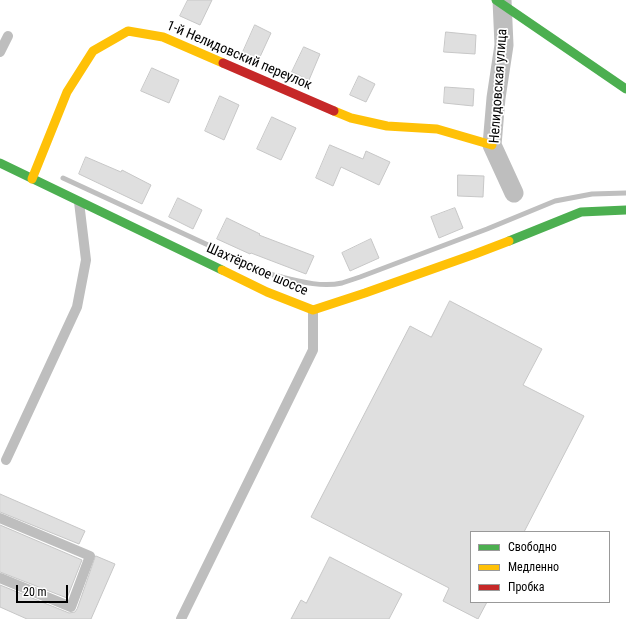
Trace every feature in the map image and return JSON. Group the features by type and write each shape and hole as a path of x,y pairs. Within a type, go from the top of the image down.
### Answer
{"street":[{"path":"500,1 626,89"},
{"name":"Нелидовская улица","path":"500,1 504,45 496,98 492,144 514,193"},
{"name":"1-й Нелидовский переулок","path":"32,179 67,92 93,51 128,31 163,36 351,118 387,126 437,129 492,144"},
{"name":"Шахтёрское шоссе","path":"0,163 267,292 313,310 475,254 581,212 626,210"}],"lane":[{"path":"0,52 8,36"},
{"path":"6,460 77,307 86,260 79,202"},
{"path":"181,619 314,350 313,310"},
{"path":"0,518 90,556 71,607 0,578"}],"building":[{"path":"188,0 212,0 200,25 180,16"},
{"path":"255,25 271,33 259,59 243,52"},
{"path":"446,32 476,35 475,54 444,52"},
{"path":"304,47 320,54 309,80 292,72"},
{"path":"152,68 179,80 169,103 141,91"},
{"path":"359,76 375,84 366,102 350,95"},
{"path":"445,87 474,89 473,106 444,103"},
{"path":"220,96 239,105 224,140 205,131"},
{"path":"272,117 296,128 281,160 257,149"},
{"path":"330,145 363,159 366,151 390,162 379,185 341,167 333,186 316,178"},
{"path":"86,157 121,172 122,170 151,185 142,204 79,174"},
{"path":"458,175 484,176 483,197 458,196"},
{"path":"178,198 202,210 193,229 169,217"},
{"path":"455,208 463,228 439,238 431,217"},
{"path":"227,218 260,234 259,235 314,256 306,274 251,253 250,254 217,239"},
{"path":"371,239 379,258 350,271 342,253"},
{"path":"450,301 542,349 523,385 584,416 525,531 470,531 470,603 486,603 478,619 443,601 449,588 311,517 410,326 431,337"},
{"path":"0,494 85,531 79,544 0,512"},
{"path":"0,525 82,560 67,598 0,572"},
{"path":"96,556 115,564 91,619 27,619 0,607 0,585 69,613 75,612"},
{"path":"330,557 402,594 389,619 291,619 301,600 306,603"}],"waterway":[{"path":"63,178 273,275 307,283 325,285 342,283 360,277 487,229 555,201 592,194 626,193"}],"traffic: fast":[{"path":"496,0 626,89"},
{"path":"0,163 222,270"},
{"path":"509,241 581,212 626,210"}],"traffic: slow":[{"path":"32,179 67,92 93,51 128,31 163,37 223,63"},
{"path":"334,111 351,118 387,126 437,129 492,145"},
{"path":"222,270 267,292 313,310 365,293 509,241"}],"traffic: jam":[{"path":"223,63 334,111"}]}
